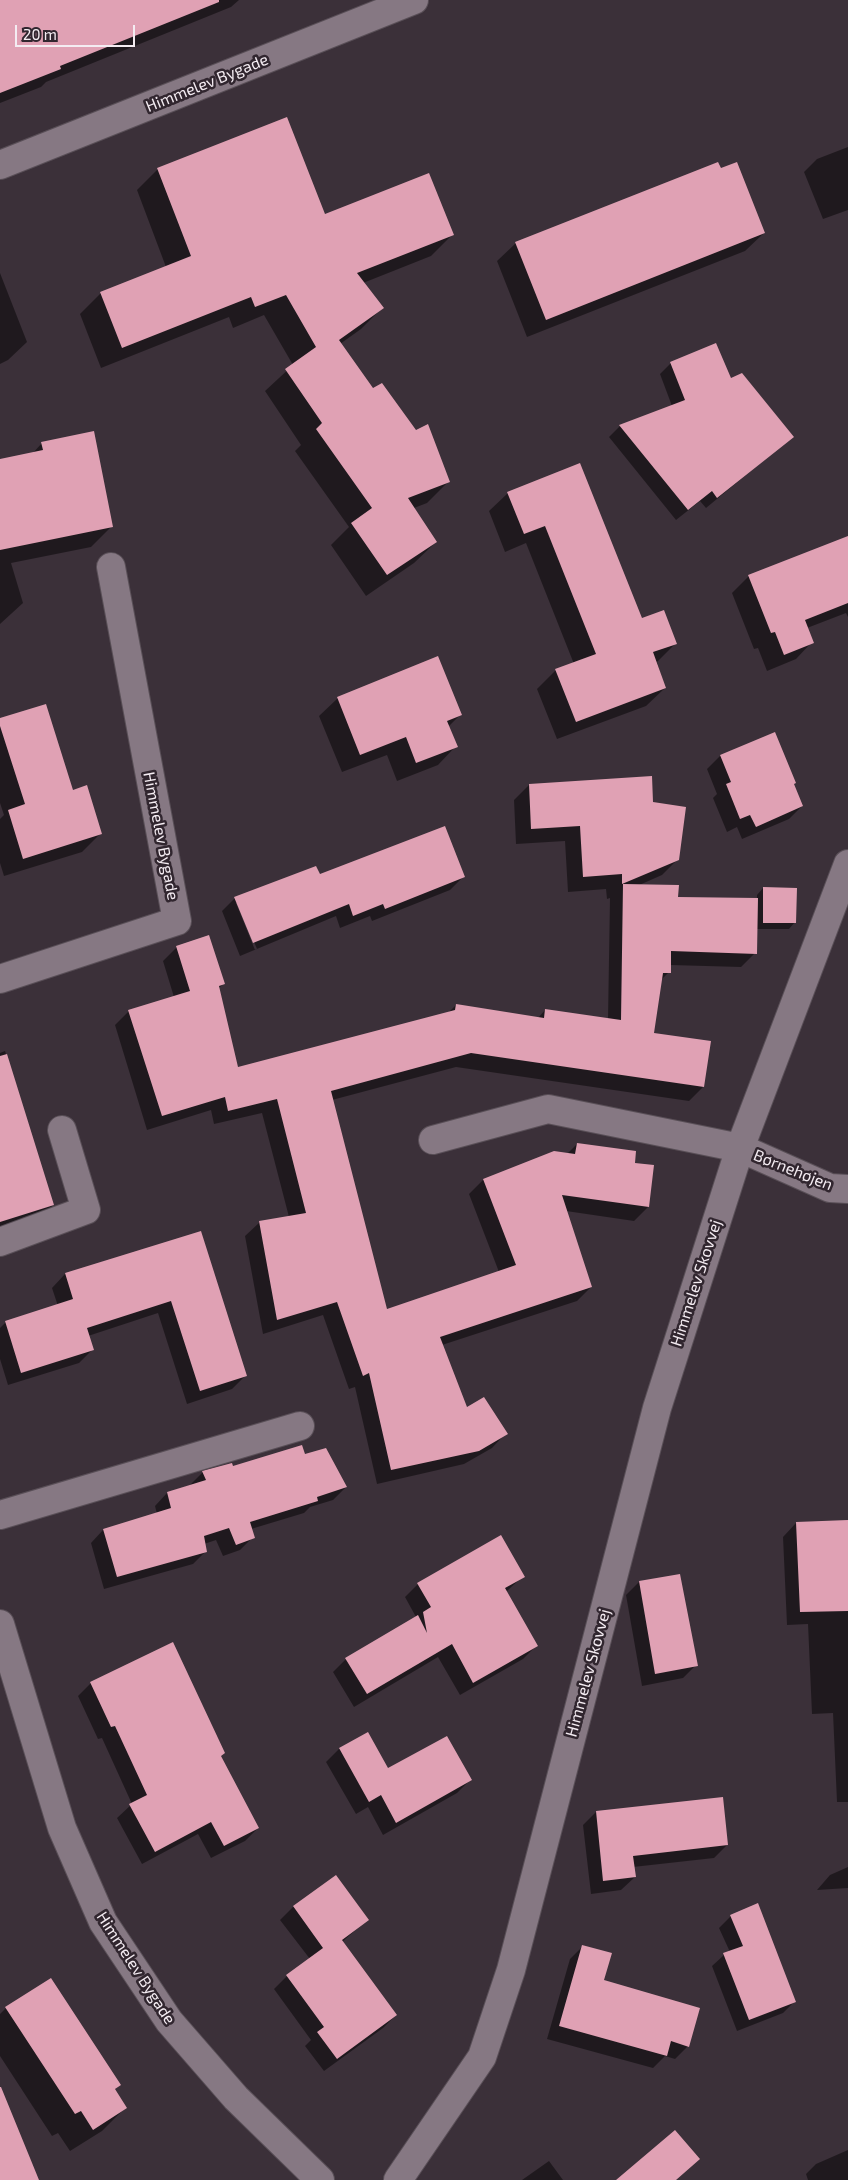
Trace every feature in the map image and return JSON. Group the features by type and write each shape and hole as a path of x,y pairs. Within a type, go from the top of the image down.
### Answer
{"street":[{"name":"Himmelev Bygade","path":"0,165 414,0"},
{"name":"Himmelev Bygade","path":"0,979 177,921 111,567"},
{"name":"Himmelev Skovvej","path":"398,2180 482,2057 511,1970 657,1408 740,1148 848,864"},
{"path":"433,1140 548,1109 740,1148"},
{"path":"0,1242 86,1210 62,1130"},
{"name":"Børnehøjen","path":"740,1148 830,1188 848,1189"},
{"path":"0,1516 300,1426"},
{"name":"Himmelev Bygade","path":"0,1624 62,1828 103,1922 169,2021 236,2098 320,2180"}],"building":[{"path":"0,0 219,0 219,2 60,66 61,69 0,93"},
{"path":"287,117 325,214 429,173 454,235 357,273 384,308 339,340 373,388 382,383 416,430 428,424 450,482 408,498 437,542 387,575 351,523 372,508 316,429 322,423 285,369 316,347 286,295 255,307 251,297 122,348 100,292 191,256 157,168"},
{"path":"718,162 721,168 737,162 765,233 546,320 515,242"},
{"path":"716,343 731,378 742,373 794,437 717,498 712,491 688,510 619,425 685,400 670,362"},
{"path":"94,431 113,527 0,550 0,459 43,450 41,442"},
{"path":"580,463 642,618 664,610 677,644 653,652 666,688 576,722 555,669 596,654 545,526 524,534 507,492"},
{"path":"848,536 848,603 805,620 814,643 784,655 775,632 771,633 748,575"},
{"path":"438,656 462,715 447,721 458,747 416,763 406,737 360,755 337,697"},
{"path":"46,704 73,790 87,785 102,834 23,859 8,810 25,804 0,726 0,718"},
{"path":"775,732 796,783 794,784 803,806 756,827 750,815 740,819 726,784 731,782 720,755"},
{"path":"652,776 653,802 686,807 679,860 622,884 622,874 583,877 580,826 531,829 529,784"},
{"path":"445,826 465,877 385,909 383,904 353,916 349,904 253,943 234,897 316,866 320,874"},
{"path":"623,884 679,885 678,897 758,898 757,954 671,951 671,973 663,973 654,1033 711,1041 704,1087 471,1053 331,1091 387,1309 516,1265 483,1179 554,1151 575,1154 577,1143 636,1151 635,1163 654,1165 649,1207 562,1195 592,1287 440,1337 467,1407 484,1397 508,1434 479,1451 391,1470 369,1373 363,1376 337,1302 277,1320 259,1221 306,1213 277,1099 228,1111 225,1097 162,1116 128,1010 190,991 176,946 209,935 225,984 219,986 238,1067 455,1010 456,1004 544,1018 545,1009 621,1020"},
{"path":"763,887 797,888 796,923 763,923"},
{"path":"7,1054 54,1205 0,1222 0,1056"},
{"path":"201,1231 247,1376 200,1391 171,1301 87,1328 94,1350 21,1373 5,1321 73,1299 65,1273"},
{"path":"302,1445 305,1454 326,1448 347,1487 317,1497 318,1501 250,1522 255,1538 236,1545 229,1528 204,1536 207,1552 117,1577 103,1529 171,1508 167,1492 206,1480 202,1471 232,1463 233,1466"},
{"path":"848,1520 848,1611 800,1612 796,1522"},
{"path":"501,1535 525,1577 505,1588 538,1646 473,1683 452,1644 367,1694 345,1658 418,1615 427,1633 423,1612 431,1607 417,1583"},
{"path":"680,1574 698,1666 655,1674 639,1581"},
{"path":"173,1642 225,1753 221,1756 259,1828 224,1846 211,1822 155,1852 129,1804 147,1795 115,1726 111,1727 90,1682"},
{"path":"368,1732 388,1768 447,1736 472,1780 396,1823 381,1795 369,1802 339,1748"},
{"path":"723,1797 728,1845 633,1856 636,1877 603,1881 596,1811"},
{"path":"336,1875 369,1920 342,1940 397,2015 337,2059 317,2032 324,2027 286,1975 323,1948 293,1906"},
{"path":"758,1903 796,2002 749,2020 723,1953 743,1946 730,1915"},
{"path":"582,1945 612,1953 604,1980 700,2008 689,2047 671,2041 667,2056 559,2026"},
{"path":"51,1978 121,2085 115,2089 127,2108 93,2130 81,2111 75,2114 5,2007"},
{"path":"1,2087 39,2180 0,2180"},
{"path":"675,2130 700,2159 676,2180 616,2180"}]}
